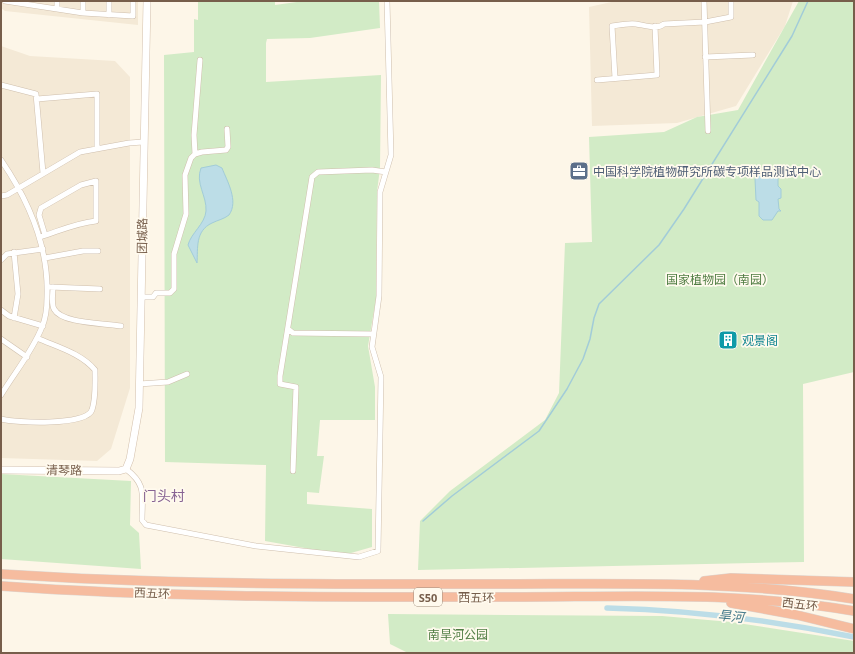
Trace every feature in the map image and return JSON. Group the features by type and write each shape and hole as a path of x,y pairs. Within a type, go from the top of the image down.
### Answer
{"highway":[{"name":"西五环","path":"1,574 133,581 287,584 666,584 775,588 854,599"},
{"path":"666,584 731,578 854,582"},
{"name":"西五环","path":"1,586 140,593 303,597 692,596 774,601 854,611"},
{"path":"692,596 797,615 854,629"}],"street":[{"path":"5,1 32,3 83,13 133,16 133,1"},
{"path":"57,1 57,9"},
{"path":"83,13 84,1"},
{"path":"109,1 109,15"},
{"name":"团城路","path":"126,468 130,459 139,408 146,1"},
{"path":"126,468 138,478 142,485 142,520 146,525 256,546 358,557 378,551 382,377 372,347 379,296 380,192 391,155 387,1"},
{"path":"704,1 708,131"},
{"path":"615,78 612,26 636,24 640,26 655,26 705,22 731,17 731,1"},
{"path":"597,80 657,75 655,26"},
{"path":"705,57 753,55"},
{"path":"195,154 194,135 200,60"},
{"path":"1,85 36,94 43,173"},
{"path":"37,99 97,94 97,148"},
{"path":"141,297 153,296 156,293 170,292 174,288 174,254 186,214 185,175 191,158 195,154 226,150 228,147 227,129"},
{"path":"1,196 18,188 80,152 97,148 144,142"},
{"path":"1,160 25,200 43,236"},
{"path":"293,470 296,387 280,384 280,376 312,177 318,172 372,170 386,172"},
{"path":"43,236 76,224 96,221 96,180 81,185 41,208 39,215 43,236 43,249 52,302 58,314 79,321 120,326"},
{"path":"1,260 7,254 14,252 43,249"},
{"path":"45,258 83,251 98,251"},
{"path":"14,252 18,294 14,318"},
{"path":"50,287 100,289"},
{"path":"1,395 27,357 43,326 50,287"},
{"path":"1,310 14,318 43,326"},
{"path":"288,329 293,333 373,334"},
{"path":"1,419 10,422 55,422 85,418 92,411 95,370 89,362 37,338"},
{"path":"1,339 27,357"},
{"path":"139,384 168,382 187,374"},
{"name":"清琴路","path":"1,470 119,471 126,468"}],"shaded area":[{"path":"1,1 138,1 138,25 5,11 1,8"},
{"path":"616,1 793,1 785,26 736,106 677,123 592,126 589,7"},
{"path":"1,46 30,56 115,61 130,77 130,388 111,449 97,461 1,458"}],"green space":[{"path":"198,1 275,1 275,5 304,1 379,1 380,28 310,38 267,39 266,43 266,82 381,75 380,168 377,192 376,299 368,346 375,387 375,420 320,420 317,456 324,456 319,493 307,492 307,504 372,509 372,547 344,555 265,541 266,465 165,462 164,55 194,52 194,19 198,20"},
{"name":"国家植物园（南园）","path":"799,1 854,1 854,372 803,384 804,562 418,570 420,521 450,491 545,420 559,393 565,243 592,242 589,137 664,132 697,117 738,110"},
{"path":"1,474 131,481 130,525 139,533 141,569 1,559"},
{"name":"南旱河公园","path":"388,614 662,616 731,622 854,641 854,653 408,653 390,644"}],"water":[{"path":"216,165 222,168 231,191 233,204 229,215 207,226 200,235 198,240 197,263 188,245 192,236 203,220 206,211 205,200 199,179 201,168"},
{"path":"774,172 778,178 778,186 781,189 781,198 778,199 779,209 781,211 778,211 772,220 763,220 759,216 759,202 756,200 755,179 759,174"}],"waterway":[{"path":"423,521 452,496 539,431 567,389 583,359 599,304 659,245 684,209 792,36 808,1"},
{"name":"旱河","path":"607,608 669,611 731,617 854,637"}],"place":[{"name":"中国科学院植物研究所碳专项样品测试中心","path":"579,171"},
{"name":"观景阁","path":"728,340"}],"district":[{"name":"门头村","path":"164,495"}]}
